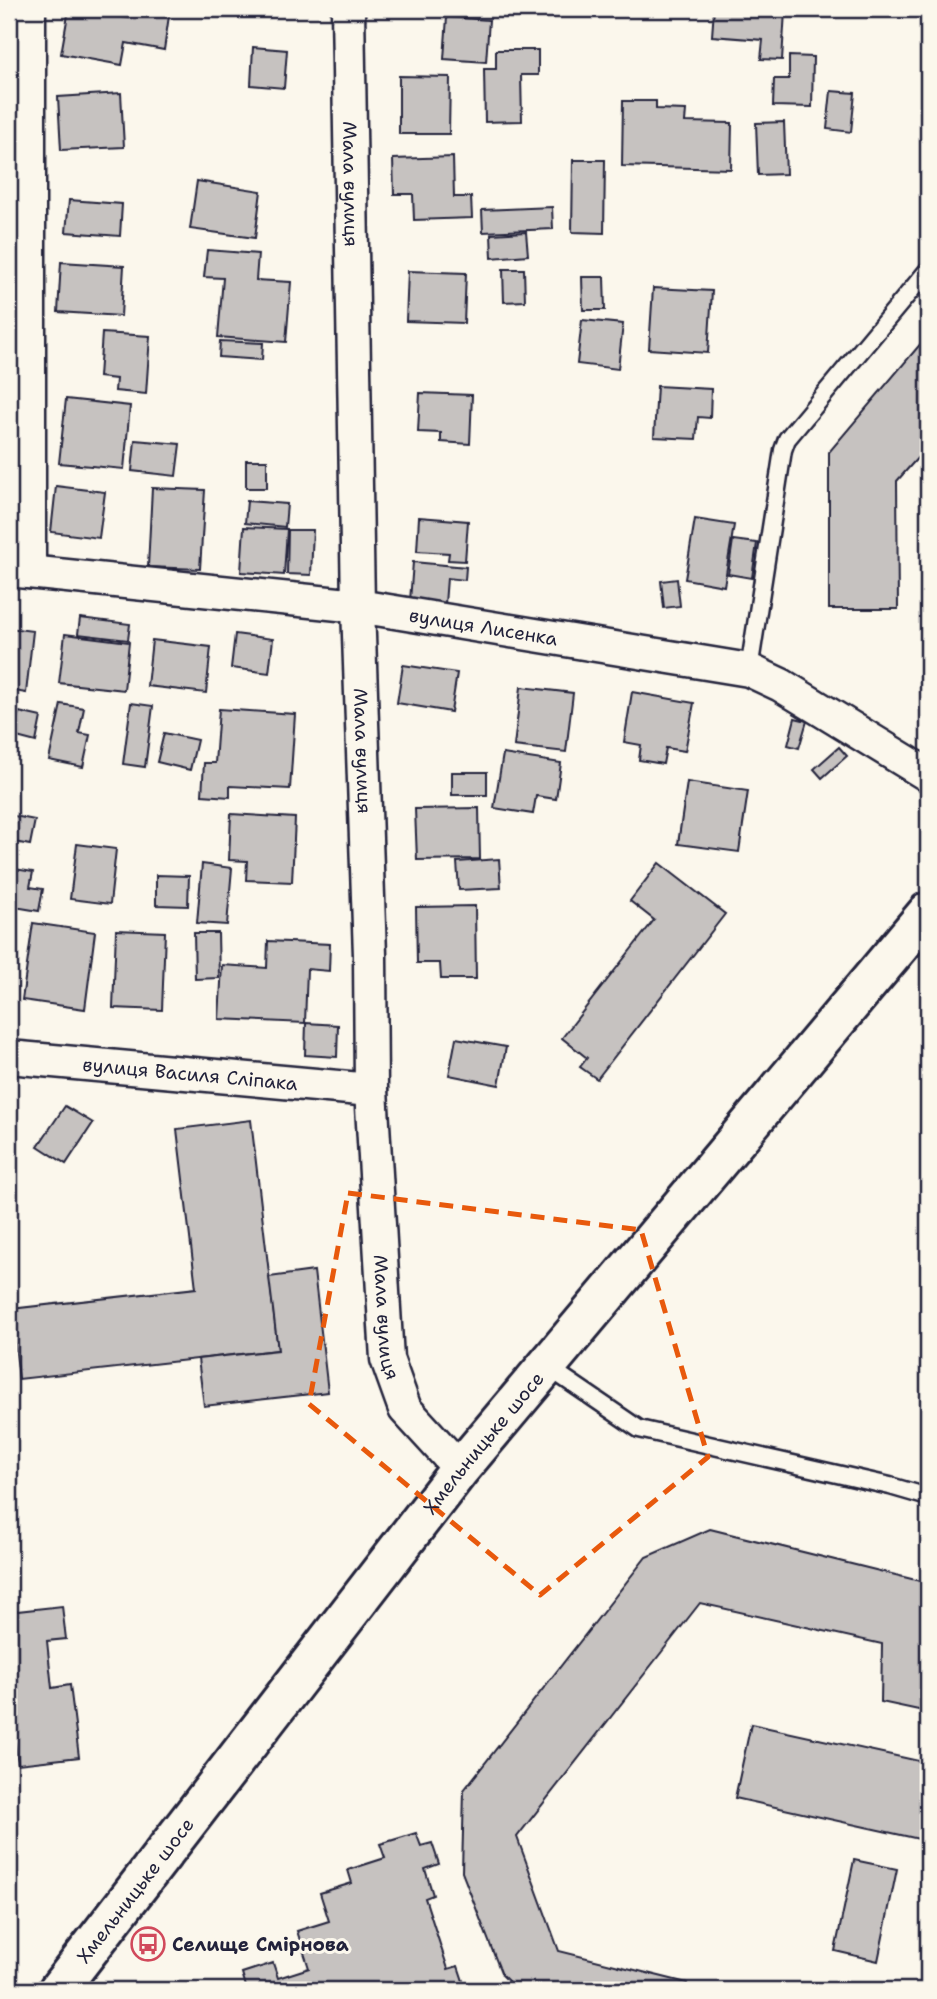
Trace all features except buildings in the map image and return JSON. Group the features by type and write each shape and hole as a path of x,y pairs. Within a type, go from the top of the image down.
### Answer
{"street":[{"path":"19,571 29,9"},
{"name":"Мала вулиця","path":"348,9 358,606 370,955 371,1090 387,1359 405,1409 460,1469"},
{"name":"вулиця Лисенка","path":"19,571 358,606 749,670 781,685 928,775"},
{"name":"Хмельницьке шосе","path":"58,1990 460,1469 928,912"},
{"name":"вулиця Василя Сліпака","path":"9,1057 371,1090"}],"lane":[{"path":"749,670 783,450 787,439 928,270"},
{"path":"548,1367 639,1429 928,1497"}],"highlighted area":[{"path":"348,1193 641,1230 708,1457 540,1595 309,1404"}],"place":[{"name":"Селище Смірнова","path":"148,1944"}]}
